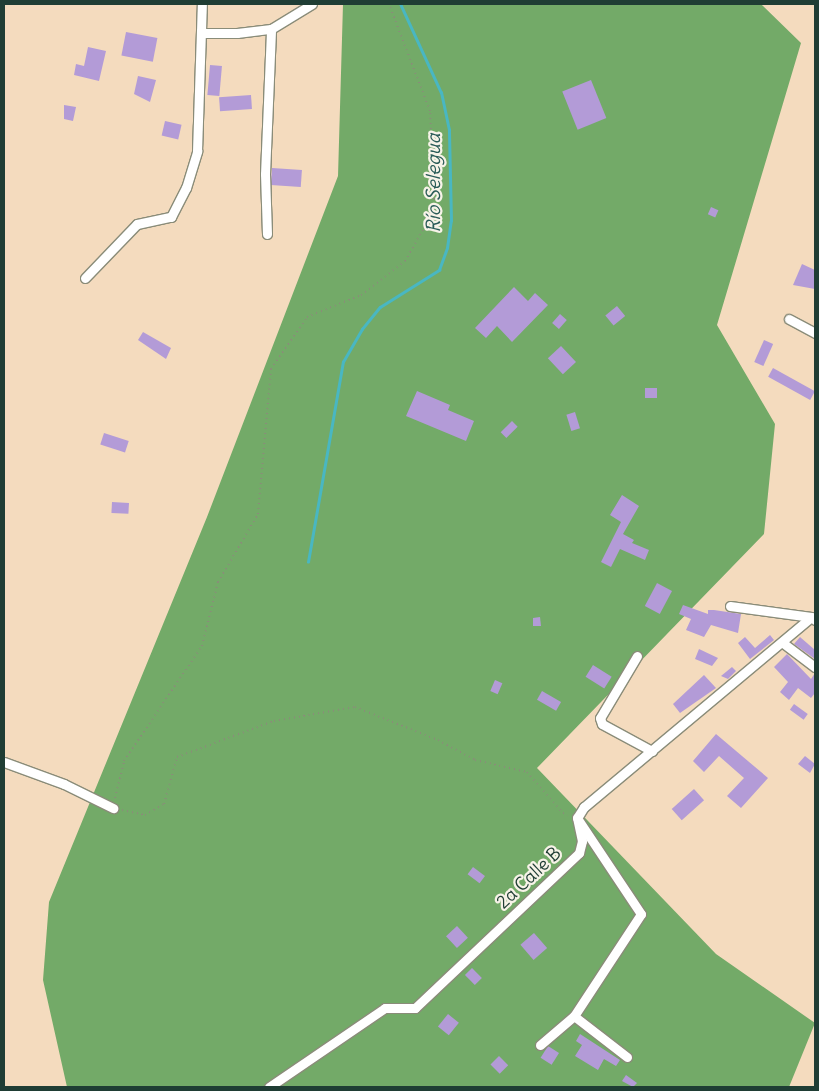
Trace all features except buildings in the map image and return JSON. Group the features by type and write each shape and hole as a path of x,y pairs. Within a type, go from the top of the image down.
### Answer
{"street":[{"path":"85,278 137,224 171,217 175,214 196,151 202,4"},
{"path":"202,33 237,33 271,28 312,4"},
{"path":"267,234 265,174 271,28"},
{"path":"788,319 815,333"},
{"path":"730,606 813,618"},
{"path":"540,1045 574,1016 641,914 577,818 584,808 813,618"},
{"path":"783,643 815,668"},
{"path":"636,656 600,718 602,724 652,751"},
{"path":"4,762 64,784 113,808"},
{"name":"2a Calle B","path":"269,1087 385,1008 415,1008 579,853 582,841 577,818"},
{"path":"574,1016 627,1057"}],"path":[{"path":"389,4 430,111 434,199 405,261 361,295 307,316 270,369 258,514 218,582 202,646 124,761 113,808 145,815 164,804 177,758 224,738 274,721 355,707 438,740 475,760 527,772 563,813 577,818"}],"green space":[{"path":"343,4 761,4 801,43 717,325 775,424 764,534 537,768 716,954 815,1023 789,1087 67,1087 43,980 49,902 207,517 338,176"}],"waterway":[{"name":"Río Selegua","path":"308,562 343,362 362,329 380,307 439,270 447,248 451,221 449,130 441,93 400,4"}]}
